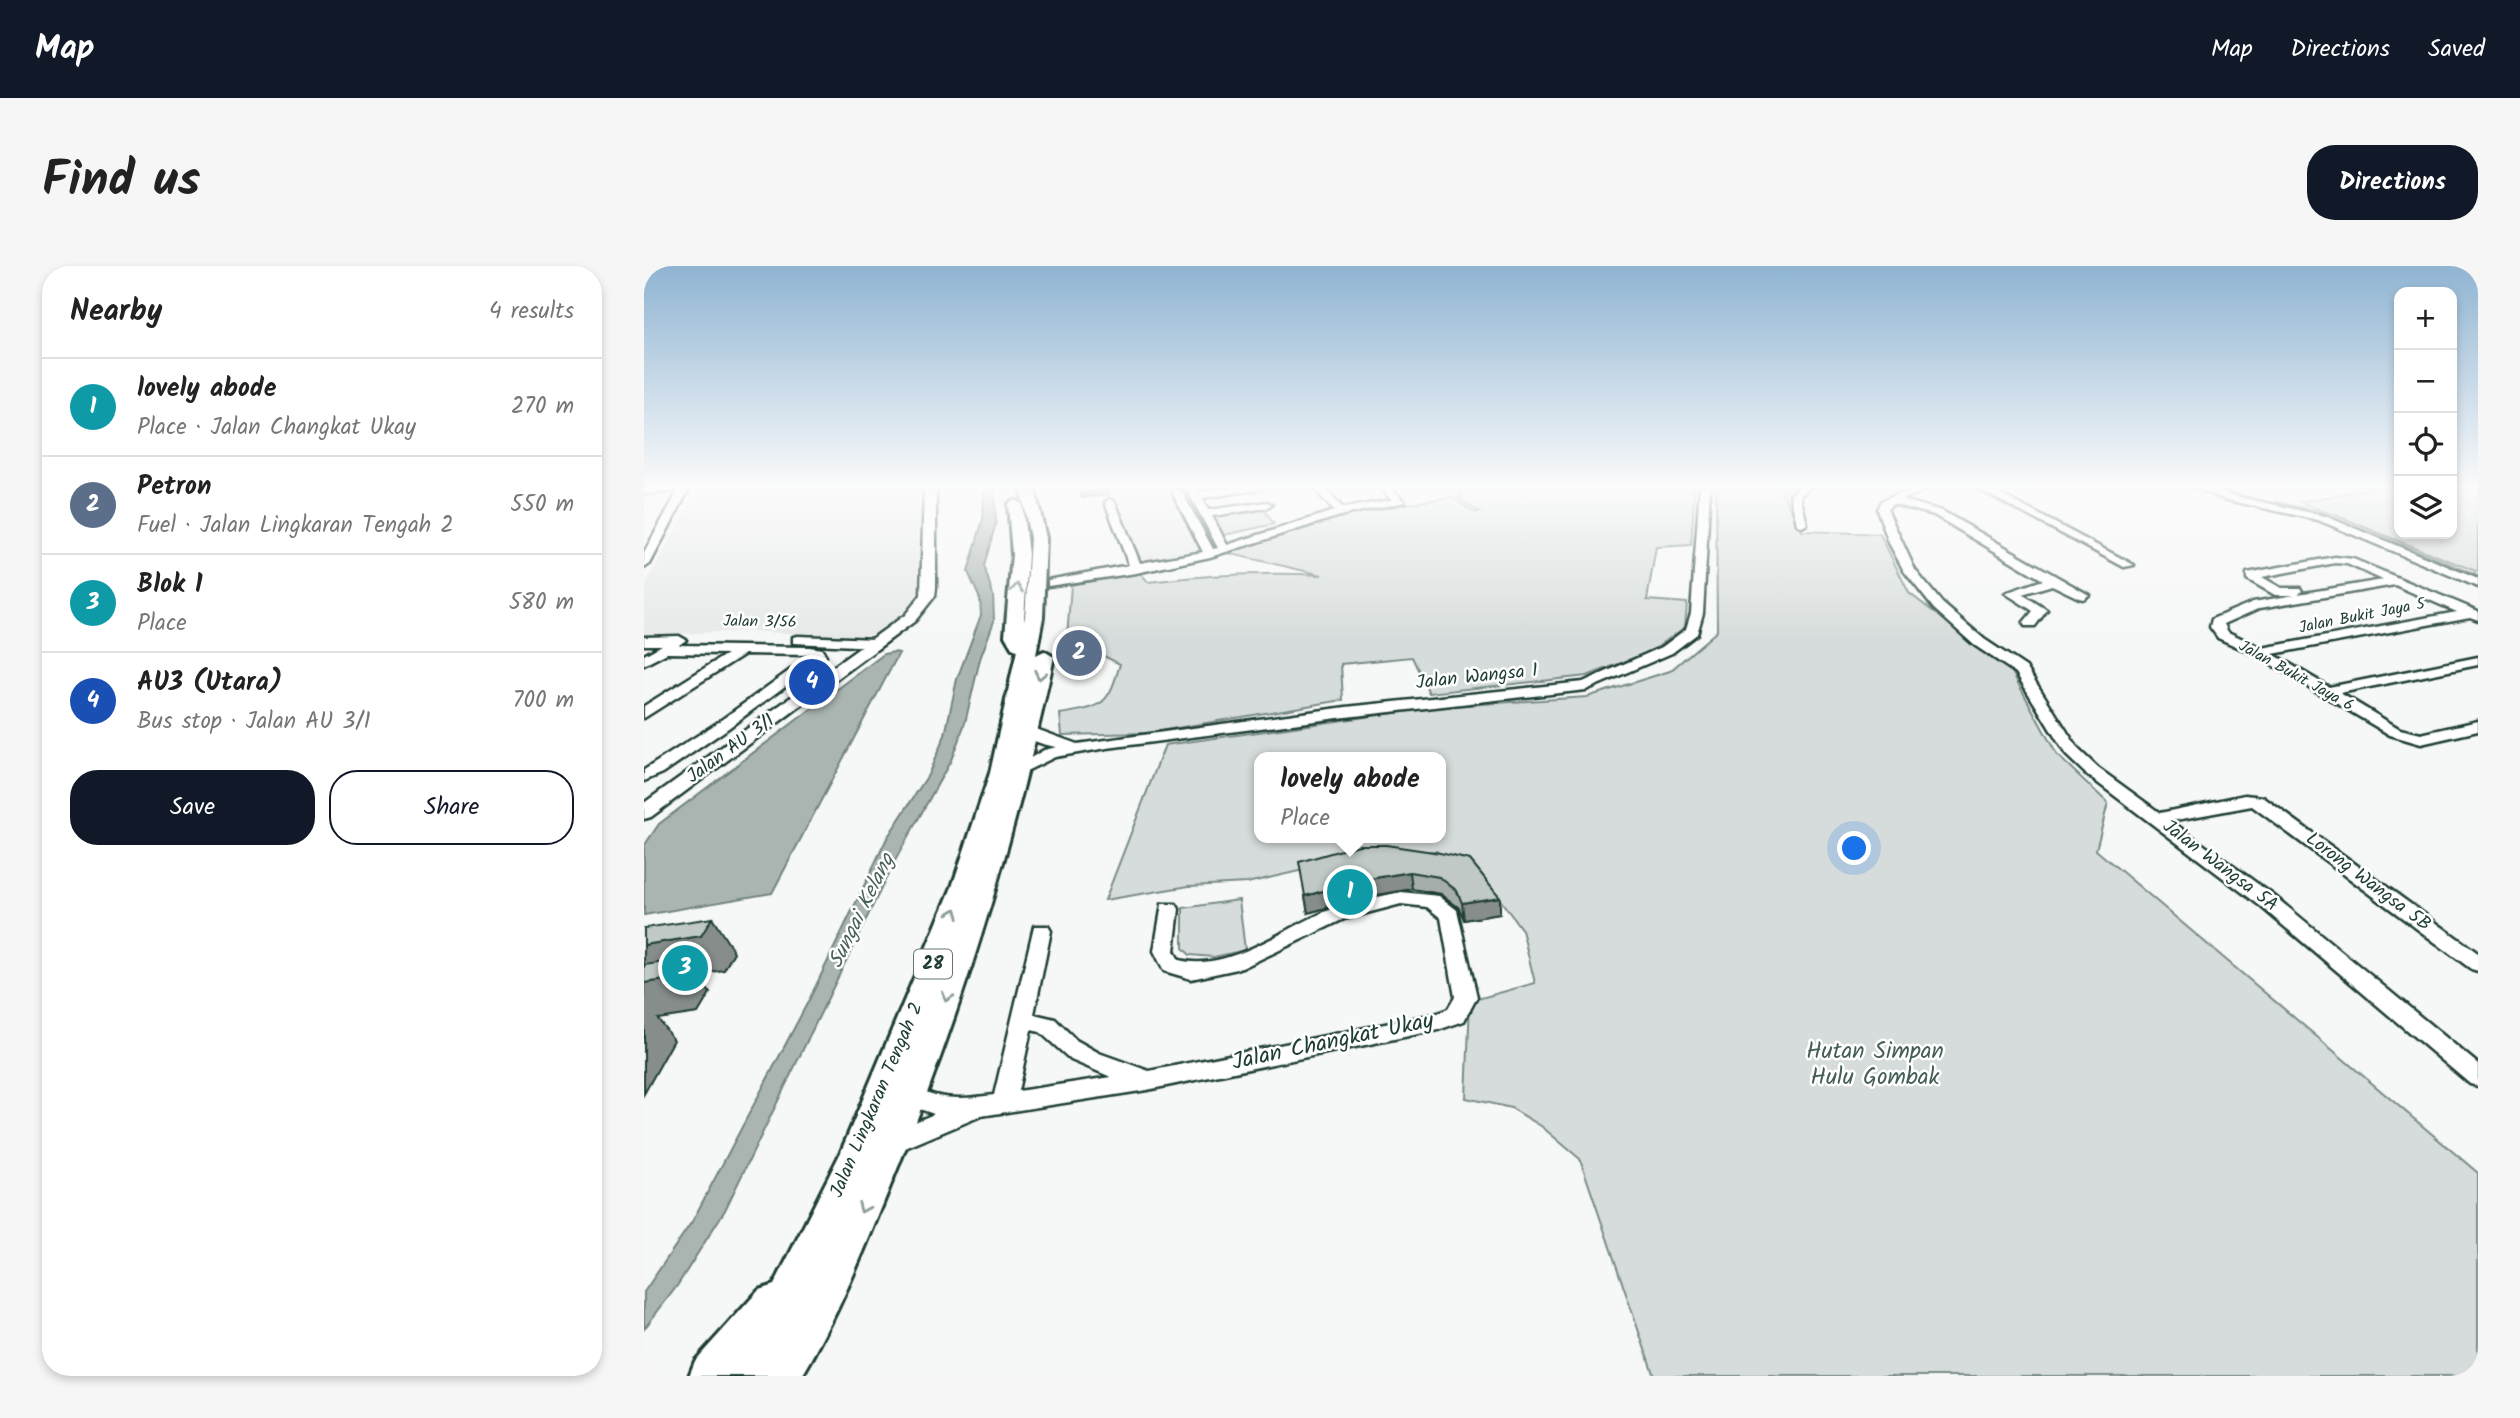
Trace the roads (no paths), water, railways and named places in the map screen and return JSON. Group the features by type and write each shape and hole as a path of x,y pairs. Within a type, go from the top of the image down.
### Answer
{"highway":[{"path":"1019,538 1014,636 1019,644 1029,648"},
{"name":"Jalan Lingkaran Tengah 2","path":"745,1376 804,1269 857,1154 965,887 1001,773 1029,648 1034,617 1038,538"},
{"name":"Jalan Lingkaran Tengah 2","path":"778,1376 838,1266 910,1096 974,926 1020,769 1046,646 1052,583 1052,538"},
{"path":"710,1376 804,1269"}],"main road":[{"name":"Jalan AU 3/1","path":"644,813 853,650 883,638 909,618 928,596 929,538"}],"street":[{"path":"644,564 658,538"},
{"path":"1124,538 1136,569"},
{"path":"1201,538 1210,554"},
{"path":"1218,538 1224,549"},
{"path":"1052,583 1210,554 1242,538"},
{"name":"Jalan Wangsa 1","path":"1020,769 1050,752 1107,743 1346,712 1562,691 1610,677 1667,650 1692,631 1697,612 1702,538"},
{"name":"Jalan Wangsa 5A","path":"1893,538 1910,571 1938,606 1979,642 2021,670 2072,752 2092,771 2266,900 2478,1077"},
{"path":"1980,538 2082,595"},
{"path":"2076,538 2128,565"},
{"path":"2370,538 2478,583"},
{"path":"2380,574 2284,593 2251,576 2335,560 2349,561 2380,574 2474,615"},
{"path":"2031,623 2041,610 2011,593 2053,581"},
{"name":"Jalan Bukit Jaya 6","path":"2396,581 2257,605 2217,622 2217,627 2223,635 2260,652 2408,737 2421,739 2478,726"},
{"name":"Jalan Bukit Jaya 5","path":"2260,652 2474,615"},
{"name":"Jalan 3/56","path":"644,641 764,639 853,650"},
{"path":"644,661 681,640"},
{"path":"644,776 657,771 818,659 817,652 664,649"},
{"path":"644,713 745,649"},
{"path":"2326,692 2478,661"},
{"name":"Jalan Wangsa 1","path":"1028,731 1058,743 1107,743"},
{"name":"Lorong Wangsa 5B","path":"2157,819 2245,800 2257,801 2469,948 2478,964"},
{"name":"Jalan Changkat Ukay","path":"890,1144 978,1107 1147,1081 1438,1022 1456,1015 1466,997 1450,915 1432,901 1401,898 1371,904 1338,914 1242,961 1218,968 1191,971 1171,966 1164,951 1169,909"},
{"path":"1004,1102 1041,931"},
{"path":"1023,1020 1047,1025 1062,1044 1079,1055 1147,1081"},
{"name":"Jalan Changkat Ukay","path":"910,1096 939,1106 978,1107"}],"water":[{"name":"Sungai Kelang","path":"978,538 992,538 984,566 993,595 994,621 980,659 965,723 951,760 892,866 725,1210 677,1286 644,1329 644,1292 693,1220 810,998 887,838 928,775 945,735 957,679 981,615 980,599 968,572"},
{"path":"899,653 772,893 644,915 644,846 659,824 884,654"}],"waterway":[{"path":"2388,538 2478,576"}],"place":[{"name":"Petron","path":"1079,653"},
{"name":"AU3 (Utara)","path":"812,682"},
{"name":"lovely abode","path":"1350,892"},
{"name":"Blok 1","path":"685,968"}],"park label":[{"name":"Hutan Simpan Hulu Gombak","path":"1875,1065"}]}
